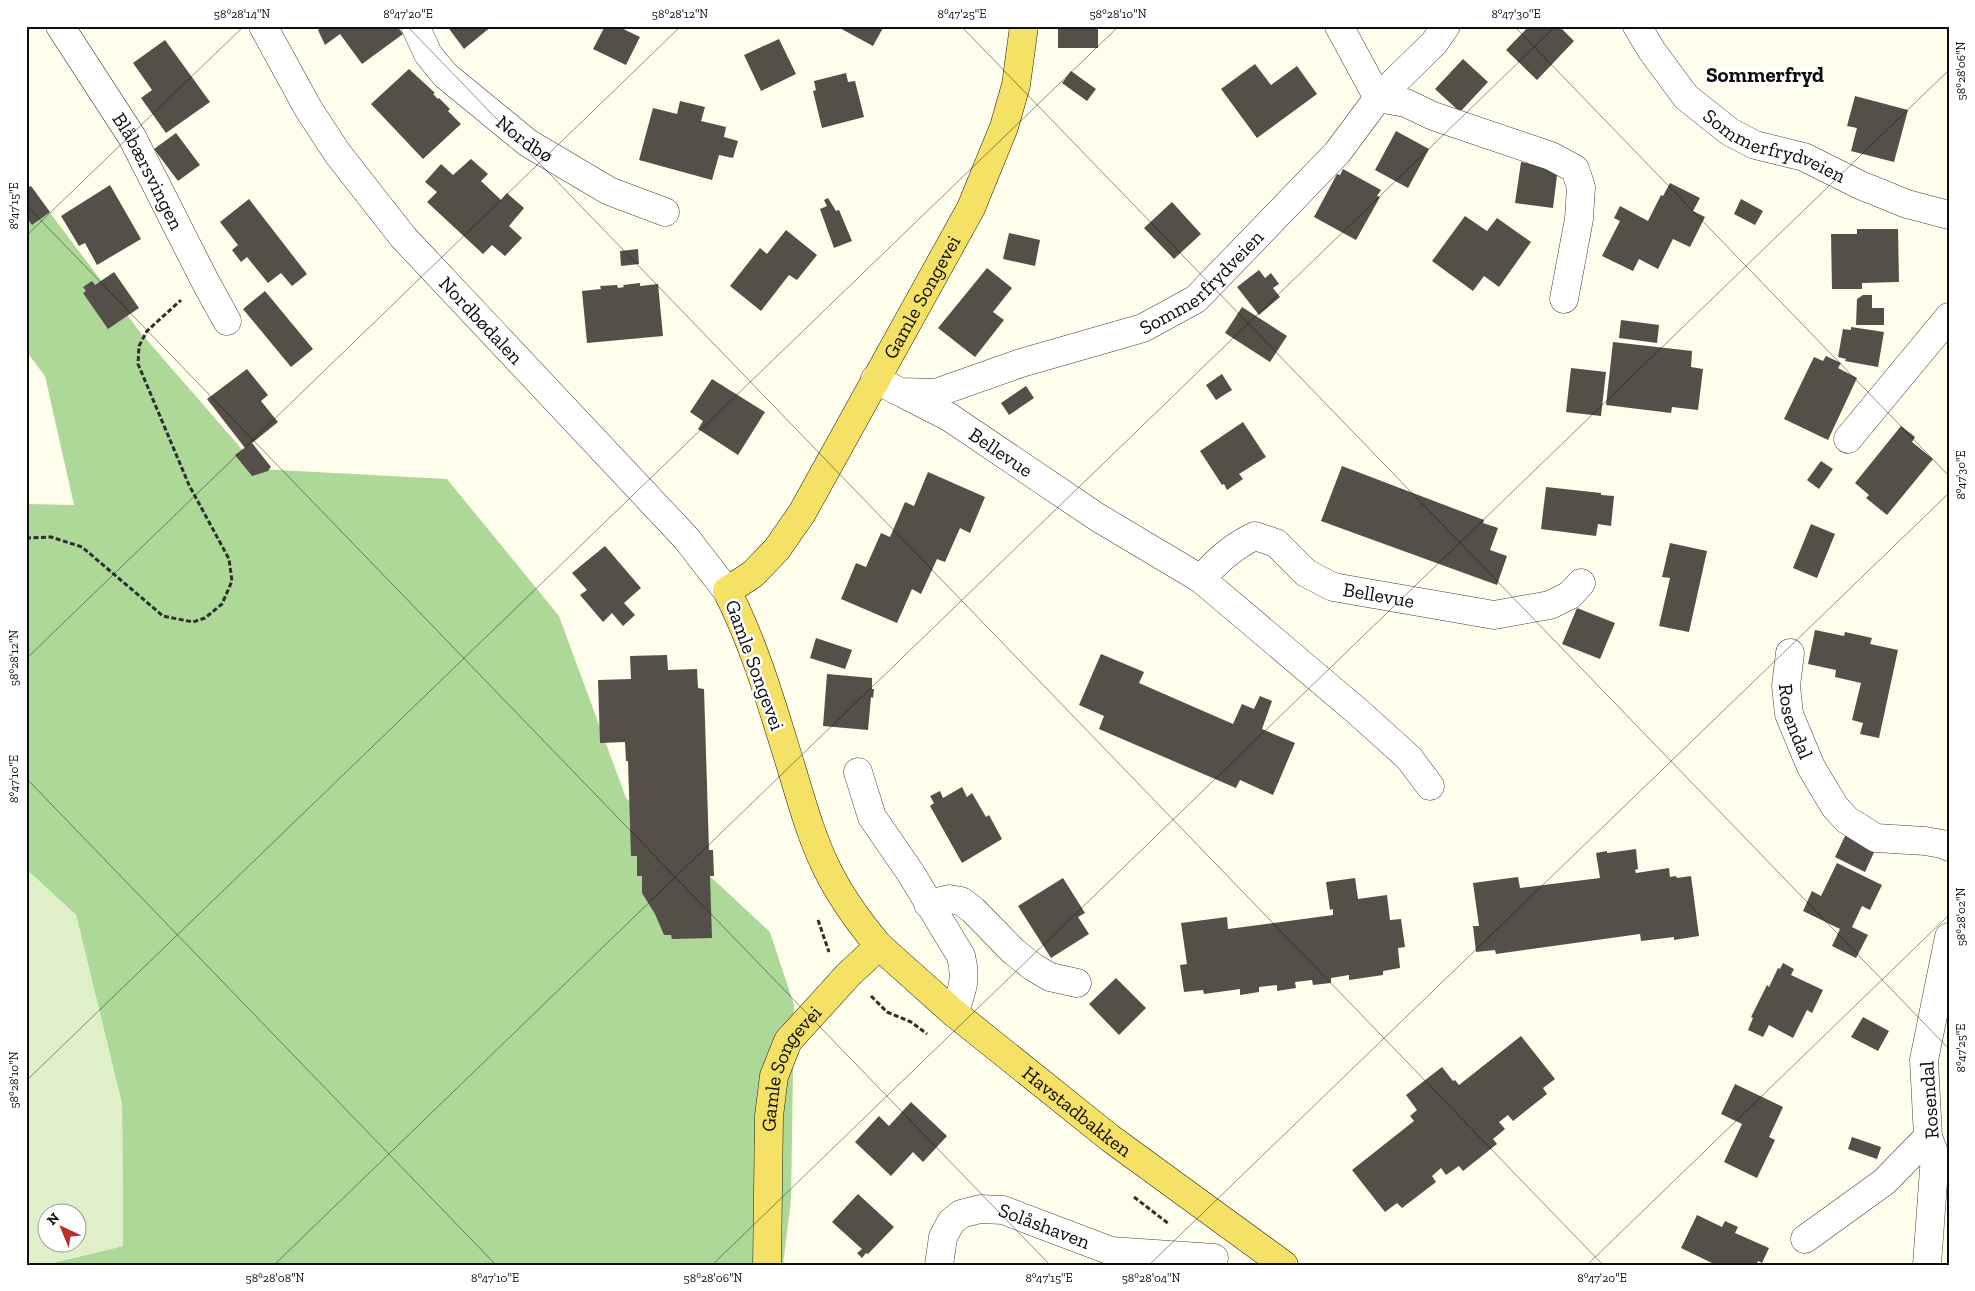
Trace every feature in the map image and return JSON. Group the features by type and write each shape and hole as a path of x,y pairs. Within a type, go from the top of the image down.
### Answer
{"main road":[{"name":"Gamle Songevei","path":"767,1265 769,1116 774,1076 788,1041 848,975 878,946 851,912 826,866 807,819 760,668 743,622 727,591 752,574 778,550 802,512 971,208 1004,126 1016,85 1024,26"},
{"name":"Havstadbakken","path":"878,946 954,1013 1110,1138 1284,1265"}],"street":[{"name":"Blåbærsvingen","path":"60,26 132,137 227,321"},
{"name":"Nordbødalen","path":"263,26 314,118 344,161 403,237 686,538 727,591"},
{"name":"Nordbø","path":"415,26 428,54 445,75 528,143 609,191 665,212"},
{"path":"1338,26 1378,98 1406,103 1433,116 1551,156 1575,170 1581,187 1579,219 1564,299"},
{"name":"Sommerfrydveien","path":"875,379 900,392 936,393 1022,363 1143,328 1196,299 1337,153 1378,98 1434,43 1446,26"},
{"name":"Sommerfrydveien","path":"1637,26 1652,52 1686,97 1730,132 1755,145 1804,157 1860,185 1906,204 1949,215"},
{"path":"1848,439 1949,317"},
{"name":"Bellevue","path":"900,392 949,417 1097,517 1201,579 1358,710 1409,758 1430,786"},
{"name":"Bellevue","path":"1201,579 1214,564 1238,544 1255,536 1276,543 1306,573 1333,587 1494,615 1550,606 1570,596 1581,583"},
{"name":"Rosendal","path":"1790,653 1786,686 1789,714 1811,767 1834,808 1847,820 1876,838 1925,841 1949,847"},
{"path":"858,772 872,816 910,872 961,956 965,971 963,988 954,1013"},
{"path":"928,904 949,899 961,901 973,910 1013,951 1033,967 1050,977 1076,983"},
{"name":"Rosendal","path":"1926,1265 1935,1156 1928,1137 1924,1060 1949,937"},
{"path":"1805,1239 1884,1182 1928,1137"},
{"name":"Solåshaven","path":"939,1265 943,1237 951,1222 961,1214 980,1209 1003,1210 1111,1251 1214,1258"}],"path":[{"path":"26,538 51,537 82,548 163,616 193,622 204,618 222,604 232,581 229,559 189,485 138,364 139,346 146,331 205,281"}],"green space":[{"path":"26,181 140,332 259,469 447,479 559,616 626,798 770,932 794,1005 791,1200 783,1265 44,1265 123,1246 122,1104 76,915 26,869 26,504 74,505 45,376 26,351"},
{"path":"26,869 76,915 122,1104 123,1246 44,1265 26,1265"}],"building":[{"path":"323,26 397,26 403,34 362,64 340,34 325,45 318,30"},
{"path":"447,26 492,26 464,49"},
{"path":"605,26 617,26 640,37 626,65 593,49"},
{"path":"836,26 884,26 873,46"},
{"path":"1058,26 1098,26 1098,48 1058,48"},
{"path":"1529,26 1559,26 1574,41 1537,80 1506,50"},
{"path":"779,39 796,74 761,91 744,55"},
{"path":"165,40 210,102 166,133 141,98 152,90 133,63"},
{"path":"1463,59 1488,82 1460,112 1435,89"},
{"path":"1255,64 1271,85 1297,66 1317,94 1257,138 1221,89"},
{"path":"409,69 435,93 433,94 450,109 448,111 461,124 423,159 371,104"},
{"path":"1071,71 1096,89 1087,101 1062,83"},
{"path":"846,73 848,82 855,81 864,117 822,128 813,91 816,90 814,81"},
{"path":"1855,96 1908,110 1894,162 1851,151 1857,128 1847,126"},
{"path":"680,101 705,107 701,121 726,127 724,137 738,141 733,158 719,155 712,180 639,160 653,108 677,114"},
{"path":"1396,131 1429,149 1408,188 1375,170"},
{"path":"176,133 200,165 178,181 154,149"},
{"path":"471,159 488,174 481,181 501,200 507,193 524,208 509,226 522,238 505,256 492,245 483,254 427,202 437,192 425,182 441,164 453,175"},
{"path":"1521,162 1558,167 1553,208 1515,203"},
{"path":"1343,169 1381,190 1377,196 1380,197 1356,240 1314,217 1337,174 1340,175"},
{"path":"1670,183 1700,198 1693,211 1705,217 1690,247 1673,239 1658,269 1639,259 1633,271 1602,256 1620,221 1614,218 1620,206 1648,221 1661,195 1663,196"},
{"path":"110,185 141,239 97,265 85,243 79,246 61,216"},
{"path":"31,186 50,212 32,225 26,217 26,189"},
{"path":"828,198 836,211 839,210 852,241 834,248 820,209 827,206 824,200"},
{"path":"249,199 307,274 292,286 281,273 268,283 247,257 241,262 232,250 238,245 220,222"},
{"path":"1741,199 1763,211 1755,225 1734,214"},
{"path":"1172,202 1201,234 1174,259 1144,228"},
{"path":"1465,216 1487,231 1497,218 1531,242 1499,287 1484,276 1473,291 1432,261"},
{"path":"1857,229 1898,229 1899,282 1862,283 1862,289 1832,289 1831,234 1857,234"},
{"path":"786,230 817,255 797,280 789,275 761,311 730,286 760,248 767,254"},
{"path":"1009,233 1040,240 1035,266 1003,259"},
{"path":"638,249 639,264 621,266 620,251"},
{"path":"987,268 1012,288 993,312 1004,320 975,357 938,328"},
{"path":"1259,270 1265,278 1271,273 1279,284 1273,288 1280,297 1259,315 1237,287"},
{"path":"114,272 139,308 108,329 83,293 86,291 83,287 92,281 95,285"},
{"path":"640,283 640,286 658,284 663,336 587,343 582,291 601,289 600,286 617,285 618,288 624,287 623,285"},
{"path":"265,291 313,349 291,367 243,309"},
{"path":"1863,295 1872,295 1872,308 1884,308 1884,325 1856,325 1857,299"},
{"path":"1242,307 1287,336 1270,362 1225,333"},
{"path":"1621,320 1659,325 1657,343 1619,338"},
{"path":"1851,327 1884,332 1878,367 1845,361 1846,359 1838,357 1843,329 1851,330"},
{"path":"1613,342 1692,351 1691,367 1703,369 1698,410 1672,407 1671,413 1606,405"},
{"path":"1826,356 1841,363 1838,368 1857,378 1828,440 1784,419 1814,357 1823,361"},
{"path":"1571,368 1606,372 1601,416 1566,412"},
{"path":"247,369 268,395 261,401 278,422 252,443 271,467 268,471 252,476 235,455 245,448 207,399"},
{"path":"1222,374 1232,390 1216,400 1206,385"},
{"path":"712,379 765,412 738,455 698,429 703,421 690,412"},
{"path":"1026,386 1034,398 1009,415 1001,403"},
{"path":"1243,422 1266,457 1239,474 1243,479 1227,490 1200,451"},
{"path":"1901,426 1915,437 1912,442 1933,459 1887,515 1866,498 1869,495 1855,483"},
{"path":"1821,461 1833,469 1819,489 1807,480"},
{"path":"1342,466 1484,520 1483,523 1498,528 1490,550 1507,556 1497,585 1321,521"},
{"path":"928,472 985,497 970,533 960,528 945,562 937,559 921,594 912,589 897,623 841,599 856,563 866,567 881,533 890,537 905,502 914,506"},
{"path":"1546,487 1614,496 1611,526 1598,524 1596,536 1541,529"},
{"path":"1811,524 1835,534 1817,578 1793,568"},
{"path":"1670,543 1707,551 1689,632 1659,626 1670,578 1662,577"},
{"path":"605,546 641,588 624,603 635,615 623,626 612,613 603,622 580,595 587,590 572,573"},
{"path":"1577,608 1615,623 1600,659 1562,644"},
{"path":"1815,630 1844,636 1845,632 1872,638 1870,644 1898,650 1879,738 1860,734 1863,723 1852,720 1861,683 1835,677 1836,670 1808,664"},
{"path":"816,638 852,650 845,669 810,658"},
{"path":"1101,654 1144,672 1139,683 1233,724 1242,704 1254,709 1260,696 1272,701 1262,729 1295,743 1273,795 1240,780 1236,788 1099,729 1104,716 1079,705"},
{"path":"667,655 668,670 697,669 698,688 704,689 709,850 713,850 714,876 710,876 712,938 672,939 671,935 664,935 655,914 642,893 642,876 637,876 637,856 631,856 628,761 626,761 625,742 600,743 598,680 631,679 630,656"},
{"path":"827,674 872,678 872,689 874,689 873,698 871,697 868,730 823,726"},
{"path":"962,787 967,797 972,793 986,817 989,815 1002,839 962,863 930,806 934,803 930,796 940,791 943,798"},
{"path":"1846,834 1876,848 1865,872 1835,857"},
{"path":"1636,849 1638,869 1635,870 1636,873 1669,868 1670,877 1691,876 1699,936 1674,940 1674,937 1641,941 1640,934 1496,954 1495,950 1476,952 1473,926 1479,926 1473,883 1518,877 1520,888 1600,878 1596,853"},
{"path":"1837,863 1882,885 1870,910 1862,906 1852,927 1868,935 1856,958 1832,946 1840,929 1803,911 1812,891 1821,896"},
{"path":"1063,878 1085,913 1078,917 1089,934 1051,958 1018,906"},
{"path":"1355,878 1358,899 1387,895 1390,920 1401,919 1405,947 1398,948 1400,968 1383,971 1383,975 1349,980 1349,975 1331,978 1331,983 1313,985 1312,980 1295,982 1296,988 1277,991 1277,985 1259,987 1259,992 1240,995 1240,989 1204,994 1203,990 1184,992 1180,965 1187,964 1181,923 1227,917 1228,929 1333,915 1333,909 1330,910 1326,882"},
{"path":"1783,963 1794,969 1791,975 1823,990 1812,1013 1807,1010 1793,1038 1769,1025 1763,1037 1748,1030 1753,1018 1751,1017 1767,985 1769,987 1778,968 1780,969"},
{"path":"1116,978 1146,1008 1119,1035 1089,1004"},
{"path":"1863,1017 1889,1031 1878,1051 1851,1037"},
{"path":"1521,1036 1555,1079 1543,1088 1547,1094 1513,1121 1508,1115 1499,1122 1505,1129 1493,1139 1497,1144 1463,1171 1459,1166 1446,1175 1441,1168 1432,1176 1436,1182 1402,1208 1397,1203 1385,1212 1352,1170 1414,1121 1410,1116 1417,1110 1406,1095 1442,1067 1453,1081 1455,1080 1459,1085"},
{"path":"1735,1084 1783,1107 1769,1137 1775,1140 1757,1178 1724,1162 1742,1124 1721,1114"},
{"path":"911,1102 947,1136 923,1162 913,1152 891,1176 855,1142 879,1116 889,1126"},
{"path":"1852,1137 1881,1147 1877,1159 1848,1149"},
{"path":"858,1194 894,1227 862,1258 857,1253 862,1249 832,1222"},
{"path":"1697,1215 1722,1227 1725,1221 1738,1227 1735,1233 1769,1248 1762,1263 1758,1261 1756,1265 1716,1265 1681,1248"}],"district":[{"name":"Sommerfryd","path":"1765,75"}]}
